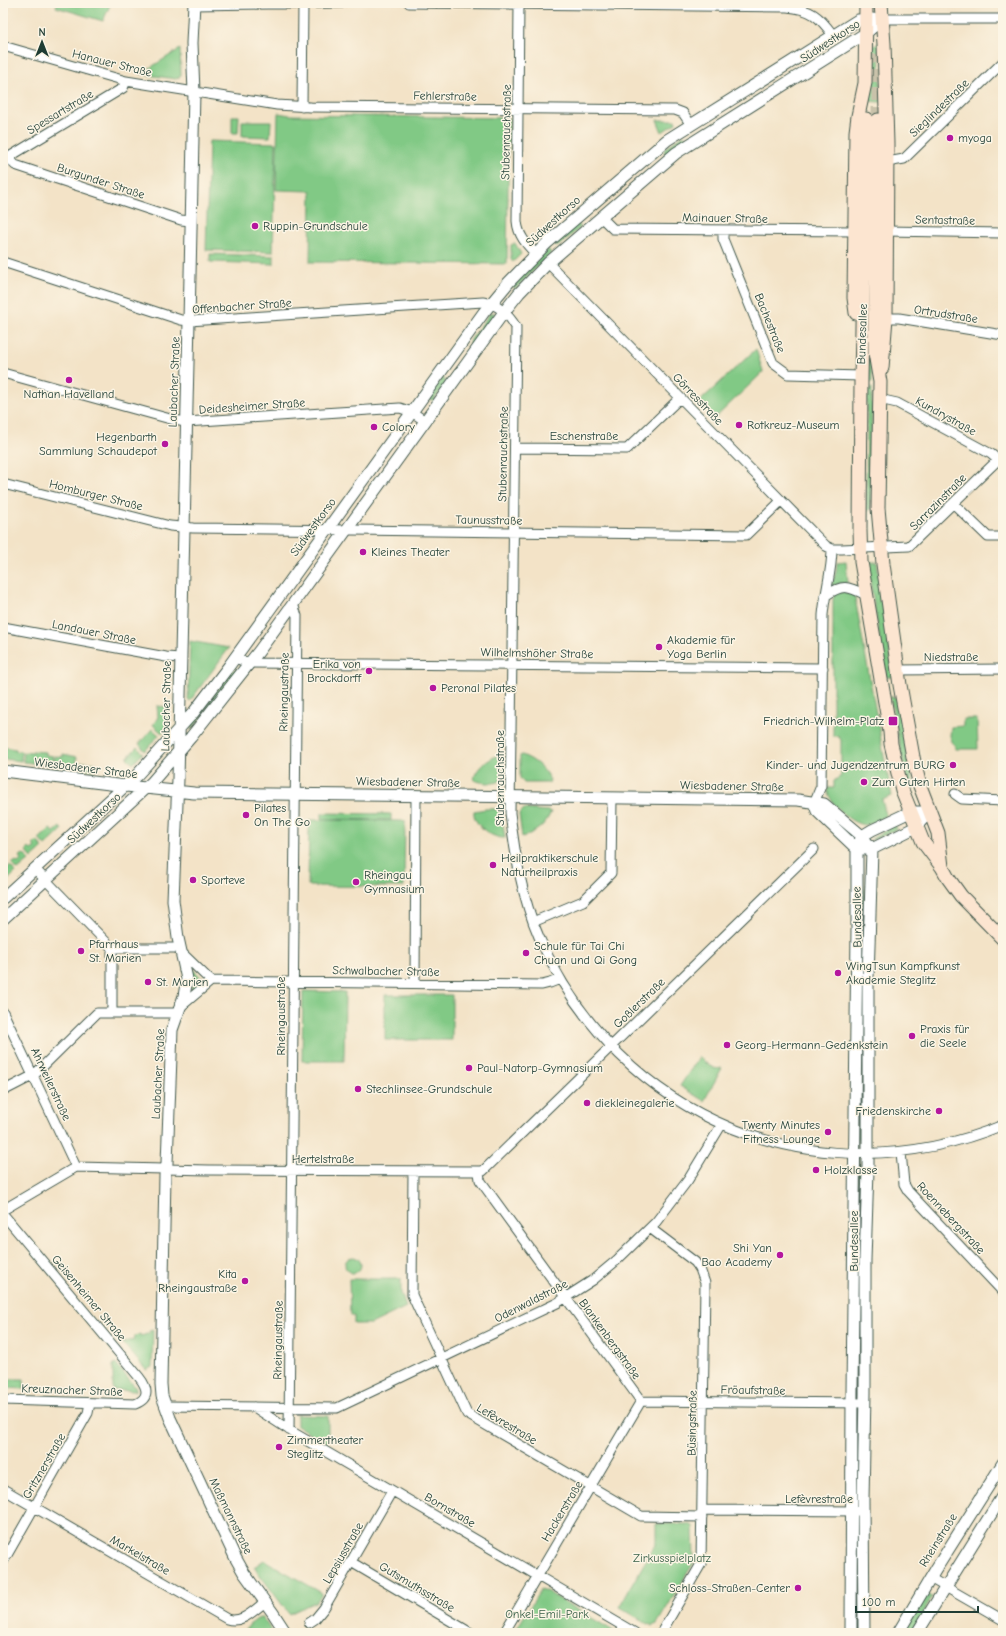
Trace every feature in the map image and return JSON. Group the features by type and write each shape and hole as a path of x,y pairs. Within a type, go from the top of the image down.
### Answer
{"main road":[{"path":"866,3 865,83 872,121 887,162 886,318 884,353 880,382"},
{"path":"862,340 857,327 854,298 854,231 884,44 880,3"},
{"name":"Bundesallee","path":"860,548 862,340 872,121"},
{"name":"Bundesallee","path":"872,121 875,353 880,382 878,515 881,548"},
{"path":"860,516 878,515"},
{"path":"860,548 862,573 891,744 902,790 910,812 923,842 961,896 1003,939"},
{"path":"881,548 898,670 914,763 929,812 938,834 942,867"}],"street":[{"path":"194,4 342,3"},
{"path":"409,3 797,8 815,15 833,35"},
{"name":"Laubacher Straße","path":"165,1406 161,1376 166,1169 172,1030 187,985 187,973 175,924 173,900 179,728 189,321 194,92 192,43 194,4"},
{"path":"302,107 303,4"},
{"name":"Stubenrauchstraße","path":"519,4 518,229 521,237 536,254"},
{"path":"882,19 1003,19"},
{"name":"Südwestkorso","path":"3,898 126,786 194,712 491,303 536,254 656,148 691,124 858,20 882,19"},
{"name":"Südwestkorso","path":"3,918 145,789 178,753 250,663 504,312 519,293 548,263 676,153 866,33 882,19"},
{"name":"Hanauer Straße","path":"3,46 126,81 194,92"},
{"name":"Sieglindestraße","path":"887,162 904,159 1003,62"},
{"name":"Spessartstraße","path":"6,159 123,88 126,81"},
{"name":"Fehlerstraße","path":"194,92 277,105 302,107 675,110 683,113 691,124"},
{"path":"691,124 699,138"},
{"name":"Burgunder Straße","path":"6,159 15,165 181,220 191,221"},
{"path":"590,205 601,217"},
{"name":"Mainauer Straße","path":"601,217 613,229 854,231"},
{"name":"Bachestraße","path":"723,230 723,239 774,363 788,374 861,376"},
{"name":"Sentastraße","path":"886,232 1003,233"},
{"name":"Offenbacher Straße","path":"3,262 158,313 189,321 483,302 491,303"},
{"name":"Görresstraße","path":"548,263 820,542 832,548"},
{"path":"491,303 504,312"},
{"name":"Stubenrauchstraße","path":"504,312 516,327 510,813 514,845 523,889 533,922 547,955 560,979 590,1023 612,1047 639,1072 661,1089 697,1111 722,1124 752,1135 793,1146 820,1151 854,1153 901,1152 952,1142 1003,1125"},
{"name":"Ortrudstraße","path":"886,318 899,318 1003,335"},
{"name":"Deidesheimer Straße","path":"3,373 186,422 400,408 412,412"},
{"name":"Eschenstraße","path":"515,448 627,449 680,398"},
{"name":"Kundrystraße","path":"879,400 897,403 1000,458"},
{"path":"412,412 425,421"},
{"name":"Sarrazinstraße","path":"860,548 909,546 1000,458"},
{"name":"Homburger Straße","path":"3,484 183,528"},
{"name":"Taunusstraße","path":"183,528 746,535 781,501"},
{"path":"954,504 988,537 1003,537"},
{"path":"860,548 832,548 830,576 825,596 822,786 814,803 817,811 857,849 872,849 916,827 929,812"},
{"path":"825,596 842,587 852,588 866,595"},
{"name":"Rheingaustraße","path":"289,1430 297,663 297,616 293,604"},
{"name":"Landauer Straße","path":"3,627 166,657 180,658"},
{"path":"234,658 250,663"},
{"name":"Wilhelmshöher Straße","path":"250,663 823,668"},
{"name":"Niedstraße","path":"898,670 1003,670"},
{"name":"Wiesbadener Straße","path":"3,771 177,792 798,800 814,803"},
{"path":"955,794 962,799 1003,801"},
{"path":"414,983 416,795"},
{"path":"533,922 583,900 612,873 612,798"},
{"path":"814,803 824,804 862,836 872,849"},
{"path":"857,849 862,836 910,812 929,812"},
{"name":"Goßlerstraße","path":"479,1172 486,1170 814,849"},
{"name":"Bundesallee","path":"851,1633 851,1403 858,928 857,849"},
{"name":"Bundesallee","path":"864,1633 865,1260 868,1153 868,984 872,849"},
{"path":"35,869 112,948 112,1013"},
{"path":"3,1091 34,1075 97,1013 178,1011 211,981 181,950 112,948"},
{"name":"Schwalbacher Straße","path":"211,981 542,985 550,984 560,979"},
{"name":"Ahrweilerstraße","path":"3,1012 34,1075 76,1167"},
{"name":"Odenwaldstraße","path":"289,1407 337,1408 565,1298 599,1275 650,1228 688,1180 722,1124"},
{"name":"Roennebergstraße","path":"901,1152 904,1184 908,1191 1003,1292"},
{"path":"3,1210 76,1167"},
{"name":"Hertelstraße","path":"76,1167 292,1171 479,1172"},
{"name":"Lefèvrestraße","path":"413,1171 412,1295 467,1414 641,1516 702,1513 864,1511"},
{"name":"Blankenbergstraße","path":"479,1172 480,1180 641,1401"},
{"name":"Geisenheimer Straße","path":"3,1214 144,1383 146,1393 141,1401"},
{"name":"Büsingstraße","path":"650,1228 696,1262 704,1276 705,1282 701,1564 661,1633"},
{"name":"Kreuznacher Straße","path":"3,1400 130,1404 141,1401"},
{"name":"Fröaufstraße","path":"641,1401 865,1403"},
{"name":"Hackerstraße","path":"504,1633 641,1401"},
{"name":"Gritznerstraße","path":"3,1562 88,1413 90,1403"},
{"path":"165,1406 289,1407"},
{"name":"Maßmannstraße","path":"165,1406 235,1557 244,1573 284,1632"},
{"name":"Bornstraße","path":"254,1407 289,1430 635,1633"},
{"name":"Rheinstraße","path":"898,1633 930,1578 1003,1463"},
{"name":"Markelstraße","path":"3,1490 227,1619 233,1621 241,1619 265,1602"},
{"name":"Lepsiusstraße","path":"309,1623 315,1619 324,1608 392,1490"},
{"path":"917,1633 1003,1495"},
{"name":"Gutsmuthsstraße","path":"351,1562 471,1633"},
{"path":"930,1578 1003,1620"}],"green space":[{"path":"57,3 111,3 103,21 56,7"},
{"path":"879,43 881,102 865,101 869,49"},
{"path":"180,49 181,76 176,79 140,74"},
{"path":"278,113 290,115 509,118 507,264 310,262 311,191 276,190"},
{"path":"232,116 239,116 238,133 232,133"},
{"path":"657,120 675,120 676,123 662,132"},
{"path":"242,121 271,121 270,137 242,136"},
{"path":"683,135 686,137 686,140 665,155 664,149"},
{"path":"209,141 276,143 273,252 206,250"},
{"path":"869,214 872,382 867,382"},
{"path":"577,223 581,227 557,247 554,243"},
{"path":"515,243 521,254 513,262 511,260 511,245"},
{"path":"548,249 551,253 515,289 512,286"},
{"path":"210,254 274,256 274,264 210,262"},
{"path":"494,312 494,316 471,348 469,342 490,313 492,314"},
{"path":"756,349 763,372 715,418 699,402"},
{"path":"443,377 446,383 433,401 428,398"},
{"path":"867,388 872,388 871,509 867,511 866,510"},
{"path":"846,561 848,583 841,583 831,586 836,572 837,562"},
{"path":"867,562 877,562 893,677 886,677"},
{"path":"841,591 853,594 855,598 892,796 882,800 886,815 866,825 854,821 841,812 831,800 827,788 834,788 834,781 841,776 841,740 838,736 833,736 833,599 835,594"},
{"path":"190,641 229,648 190,701 188,700"},
{"path":"233,670 237,670 191,730 192,722"},
{"path":"890,697 896,697 914,788 909,790"},
{"path":"157,706 169,707 168,725 162,733 153,725 158,717"},
{"path":"963,719 977,719 978,749 955,749 955,745 953,744 950,736 951,727 963,726"},
{"path":"152,729 159,735 145,751 139,744"},
{"path":"3,747 16,749 16,751 22,752 21,761 3,759"},
{"path":"137,747 143,753 133,764 127,758"},
{"path":"32,751 46,752 46,755 53,756 51,765 23,762 24,752 32,753"},
{"path":"63,754 77,757 76,768 56,766 54,764 55,756 63,757"},
{"path":"522,755 531,759 542,768 550,780 549,783 524,783 520,778 520,756"},
{"path":"496,756 503,757 502,780 496,783 488,783 474,780 479,768"},
{"path":"81,762 96,763 97,768 94,770 80,769"},
{"path":"498,809 501,811 505,838 494,836 484,830 476,821 474,811"},
{"path":"524,809 551,812 540,828 522,837 519,814"},
{"path":"322,813 391,814 391,820 322,819"},
{"path":"309,820 405,821 404,887 308,886"},
{"path":"895,825 897,829 873,840 871,839"},
{"path":"60,827 62,830 45,846 39,839 50,829 54,832"},
{"path":"37,841 43,848 32,858 26,851 29,848 31,850 35,847 33,845"},
{"path":"23,854 30,860 18,870 12,864 16,861 18,863 21,860 19,857"},
{"path":"10,866 16,872 5,883 3,877 6,874 4,871"},
{"path":"864,889 864,1138 858,1138 862,890"},
{"path":"192,968 203,980 191,995 193,980"},
{"path":"303,991 345,992 344,1061 302,1061"},
{"path":"385,995 452,995 452,1040 385,1040"},
{"path":"699,1057 713,1067 719,1069 722,1068 704,1101 680,1086"},
{"path":"858,1170 864,1170 862,1240 858,1240"},
{"path":"353,1257 359,1259 361,1265 359,1271 353,1273 347,1271 345,1265 347,1259"},
{"path":"858,1257 861,1257 860,1396 856,1396"},
{"path":"349,1279 401,1279 401,1293 406,1307 371,1324 354,1324 354,1316 350,1316"},
{"path":"153,1330 152,1367 146,1370 121,1341 124,1340 125,1342 134,1340 133,1337 140,1334 141,1336 150,1333 149,1331"},
{"path":"115,1363 136,1388 136,1391 113,1390 113,1365"},
{"path":"8,1379 24,1379 24,1389 7,1388"},
{"path":"297,1415 328,1416 328,1443 297,1426"},
{"name":"Zirkusspielplatz","path":"656,1524 689,1524 693,1526 694,1562 657,1624 652,1626 619,1607 656,1543"},
{"path":"855,1527 858,1527 858,1633 855,1633"},
{"path":"264,1560 322,1593 317,1601 289,1614 254,1567"},
{"name":"Onkel-Emil-Park","path":"541,1589 546,1591 617,1633 514,1633"},
{"path":"927,1594 932,1597 911,1633 904,1633"},
{"path":"262,1617 273,1633 244,1633 249,1625"}],"tunnel":[{"path":"878,54 878,120"}],"place":[{"name":"myoga","path":"950,138"},
{"name":"Ruppin-Grundschule","path":"255,226"},
{"name":"Nathan Havelland","path":"69,380"},
{"name":"Rotkreuz-Museum","path":"739,425"},
{"name":"Colory","path":"374,427"},
{"name":"Hegenbarth Sammlung Schaudepot","path":"165,444"},
{"name":"Kleines Theater","path":"363,552"},
{"name":"Akademie für Yoga Berlin","path":"659,647"},
{"name":"Erika von Brockdorff","path":"369,671"},
{"name":"Peronal Pilates","path":"433,688"},
{"name":"Friedrich-Wilhelm-Platz","path":"893,721"},
{"name":"Kinder- und Jugendzentrum BURG","path":"953,765"},
{"name":"Zum Guten Hirten","path":"864,782"},
{"name":"Pilates On The Go","path":"246,815"},
{"name":"Heilpraktikerschule Naturheilpraxis","path":"493,865"},
{"name":"Sporteve","path":"193,880"},
{"name":"Rheingau Gymnasium","path":"356,882"},
{"name":"Pfarrhaus St. Marien","path":"81,951"},
{"name":"Schule für Tai Chi Chuan und Qi Gong","path":"526,953"},
{"name":"WingTsun Kampfkunst Akademie Steglitz","path":"838,973"},
{"name":"St. Marien","path":"148,982"},
{"name":"Praxis für die Seele","path":"912,1036"},
{"name":"Georg-Hermann-Gedenkstein","path":"727,1045"},
{"name":"Paul-Natorp-Gymnasium","path":"469,1068"},
{"name":"Stechlinsee-Grundschule","path":"358,1089"},
{"name":"diekleinegalerie","path":"587,1103"},
{"name":"Friedenskirche","path":"939,1111"},
{"name":"Twenty Minutes Fitness Lounge","path":"828,1132"},
{"name":"Holzklasse","path":"816,1170"},
{"name":"Shi Yan Bao Academy","path":"780,1255"},
{"name":"Kita Rheingaustraße","path":"245,1281"},
{"name":"Zimmertheater Steglitz","path":"279,1447"},
{"name":"Schloss-Straßen-Center","path":"798,1588"}]}
